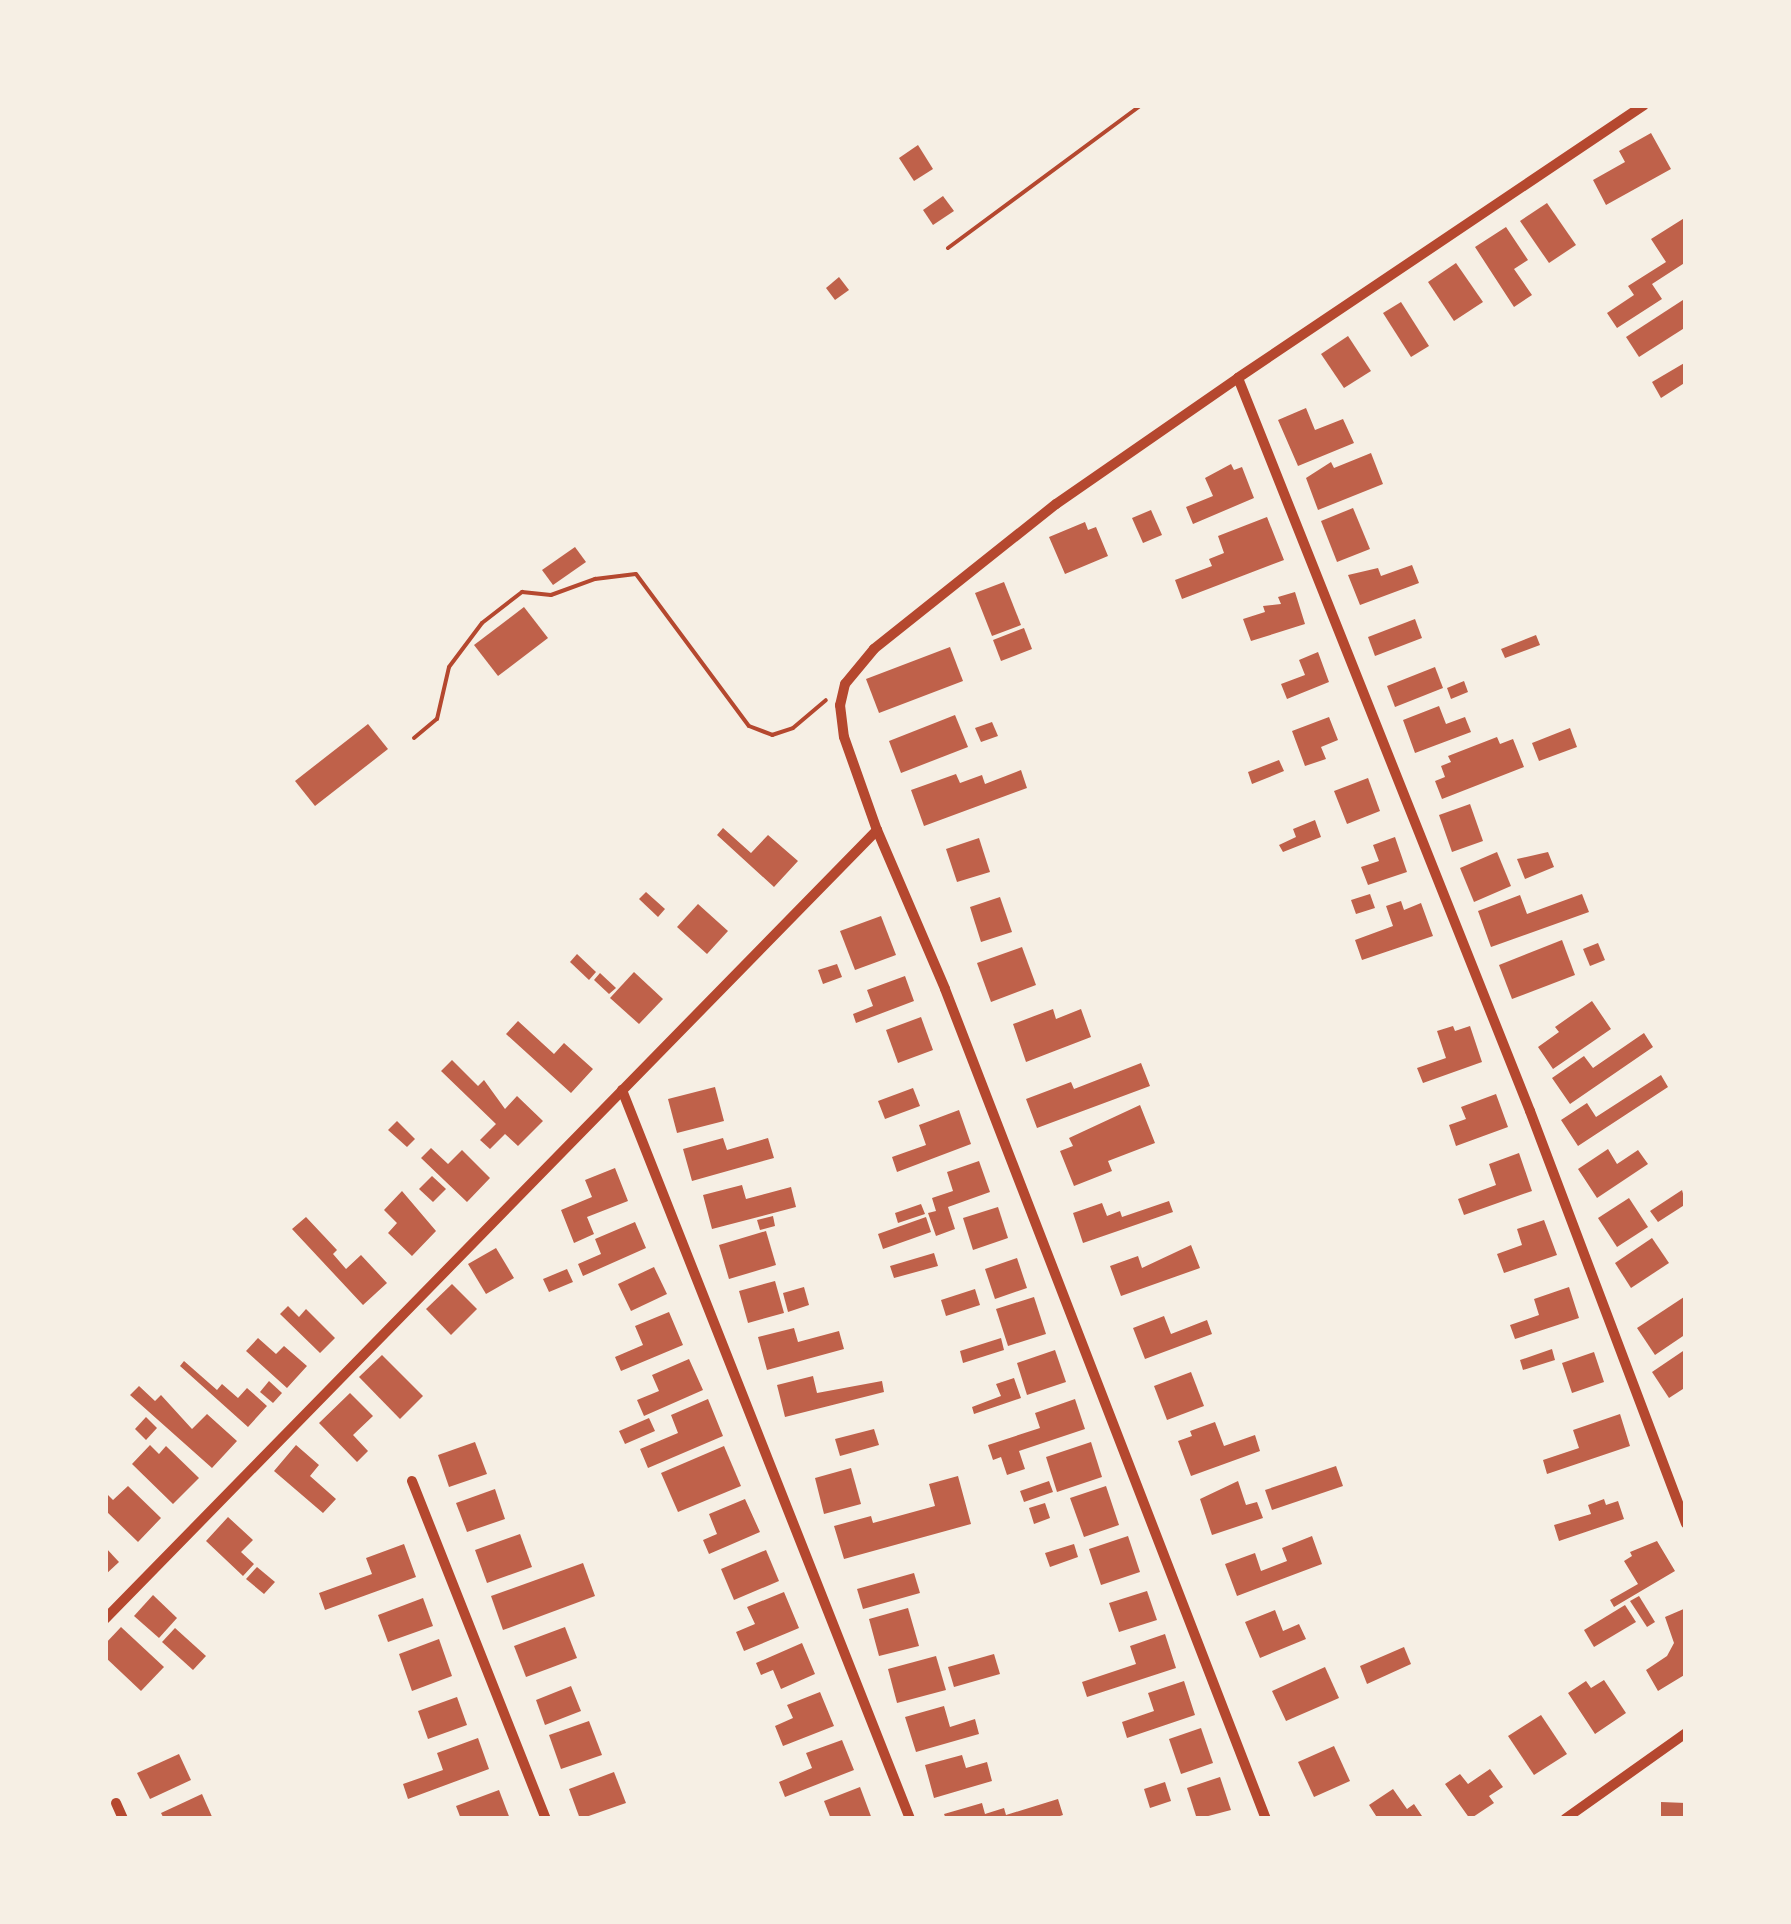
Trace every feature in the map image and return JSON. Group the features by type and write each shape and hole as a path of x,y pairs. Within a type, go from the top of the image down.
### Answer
{"street":[{"path":"1266,1819 945,988 877,830 844,736 840,705 845,684 874,648 1056,504 1644,105"},
{"path":"1238,378 1530,1112 1686,1524"},
{"path":"105,1619 877,830"},
{"path":"622,1090 910,1819"},
{"path":"412,1481 546,1819"},
{"path":"1565,1819 1686,1733"},
{"path":"116,1803 123,1819"}],"path":[{"path":"948,248 1142,105"},
{"path":"414,738 437,718 450,667 482,623 522,592 551,595 595,579 636,574 749,726 762,733 793,728 845,684"}],"building":[{"path":"1651,133 1671,169 1606,205 1593,180 1625,162 1619,151"},
{"path":"918,145 933,169 914,181 899,158"},
{"path":"943,196 954,211 933,225 923,210"},
{"path":"1547,203 1576,245 1549,263 1520,221"},
{"path":"1686,217 1686,262 1652,284 1662,299 1617,328 1607,313 1634,295 1628,286 1666,262 1651,239"},
{"path":"1506,227 1528,260 1514,269 1532,295 1514,307 1475,247"},
{"path":"1456,263 1483,302 1454,321 1428,282"},
{"path":"839,277 849,290 835,300 826,288"},
{"path":"1686,298 1686,327 1639,357 1626,337"},
{"path":"1401,302 1429,346 1411,357 1383,313"},
{"path":"1348,336 1371,371 1344,388 1321,354"},
{"path":"1686,362 1686,382 1661,398 1652,382"},
{"path":"1306,408 1315,430 1343,419 1354,443 1298,466 1278,420"},
{"path":"1371,453 1383,484 1318,510 1306,478 1331,462 1334,468"},
{"path":"1231,464 1234,470 1242,467 1254,498 1193,524 1186,507 1213,496 1205,478"},
{"path":"1353,508 1370,549 1337,562 1321,521"},
{"path":"1151,510 1162,535 1143,543 1132,518"},
{"path":"1267,517 1284,560 1182,599 1175,580 1212,566 1209,559 1224,553 1218,536"},
{"path":"1085,522 1088,530 1096,527 1108,556 1065,574 1049,537"},
{"path":"575,547 586,562 553,585 542,570"},
{"path":"1412,565 1419,583 1360,605 1348,575 1378,568 1381,576"},
{"path":"1004,582 1021,625 992,636 975,593"},
{"path":"1295,592 1305,624 1251,641 1243,619 1265,612 1263,606 1281,604 1278,597"},
{"path":"524,607 548,638 498,676 474,645"},
{"path":"1415,619 1422,638 1375,656 1368,637"},
{"path":"1024,628 1032,649 1001,661 993,640"},
{"path":"1536,635 1540,645 1505,658 1501,649"},
{"path":"950,647 963,681 879,713 866,679"},
{"path":"1318,652 1329,682 1287,699 1281,684 1305,675 1299,660"},
{"path":"1435,667 1443,688 1395,707 1387,686"},
{"path":"1464,681 1468,692 1451,699 1447,688"},
{"path":"1439,706 1446,724 1465,717 1471,732 1415,753 1403,720"},
{"path":"955,715 968,747 901,773 889,741"},
{"path":"1329,717 1338,740 1321,747 1326,759 1305,766 1292,731"},
{"path":"992,722 998,736 981,742 975,728"},
{"path":"368,724 388,749 315,806 295,781"},
{"path":"1570,728 1577,747 1539,761 1532,743"},
{"path":"1497,737 1500,744 1513,739 1524,767 1442,799 1435,781 1445,777 1441,766 1451,762 1448,756"},
{"path":"1279,760 1284,771 1252,784 1248,772"},
{"path":"1021,770 1027,788 924,826 911,790 956,774 960,783 982,775 985,784"},
{"path":"1368,778 1380,811 1347,824 1334,791"},
{"path":"1470,804 1483,841 1452,852 1439,815"},
{"path":"1315,820 1321,837 1283,852 1279,845 1296,837 1293,829"},
{"path":"723,828 751,853 768,835 798,861 774,887 717,835"},
{"path":"1395,837 1407,872 1368,885 1361,867 1379,861 1373,845"},
{"path":"979,838 990,872 957,882 946,849"},
{"path":"1497,852 1511,886 1474,902 1460,868"},
{"path":"1548,852 1554,867 1525,879 1517,859"},
{"path":"646,892 665,909 658,917 639,899"},
{"path":"1370,894 1375,908 1356,914 1351,900"},
{"path":"1582,894 1589,912 1491,947 1478,911 1520,895 1527,914"},
{"path":"1000,897 1012,932 981,942 970,907"},
{"path":"1401,901 1404,910 1421,903 1433,936 1362,960 1355,940 1393,926 1386,906"},
{"path":"698,904 728,931 707,954 677,927"},
{"path":"881,916 896,955 855,970 840,931"},
{"path":"1562,940 1575,975 1512,999 1499,965"},
{"path":"1598,943 1605,960 1590,966 1583,949"},
{"path":"1022,947 1036,985 991,1002 977,963"},
{"path":"577,954 596,972 589,980 570,962"},
{"path":"837,964 842,977 823,984 818,970"},
{"path":"634,972 663,999 639,1024 610,998"},
{"path":"600,973 616,988 609,994 594,980"},
{"path":"905,976 914,1001 856,1023 853,1014 873,1006 867,990"},
{"path":"1592,1001 1611,1029 1553,1069 1538,1047 1559,1032 1555,1027"},
{"path":"1053,1009 1056,1019 1081,1009 1091,1037 1026,1062 1013,1024"},
{"path":"921,1017 933,1050 898,1063 886,1030"},
{"path":"518,1021 554,1054 564,1043 593,1069 571,1093 506,1034"},
{"path":"1453,1026 1455,1031 1470,1026 1482,1062 1423,1083 1417,1068 1446,1058 1437,1031"},
{"path":"1644,1033 1653,1047 1570,1104 1552,1078 1584,1056 1593,1068"},
{"path":"452,1060 478,1086 484,1080 505,1109 517,1096 543,1121 518,1146 505,1134 490,1149 480,1140 496,1124 441,1071"},
{"path":"1141,1063 1150,1086 1037,1128 1026,1099 1071,1082 1074,1089"},
{"path":"1661,1075 1668,1087 1578,1146 1561,1120 1587,1103 1596,1117"},
{"path":"715,1087 724,1121 677,1133 668,1099"},
{"path":"913,1088 920,1106 885,1119 878,1101"},
{"path":"1496,1094 1508,1127 1456,1146 1449,1125 1466,1119 1461,1107"},
{"path":"1140,1105 1155,1143 1108,1161 1112,1171 1074,1186 1060,1151 1073,1146 1069,1138"},
{"path":"959,1110 971,1144 897,1172 892,1157 926,1145 919,1125"},
{"path":"397,1121 415,1139 407,1147 388,1130"},
{"path":"723,1138 727,1150 768,1138 774,1158 692,1181 683,1149"},
{"path":"431,1148 448,1164 462,1150 490,1178 467,1202 421,1158"},
{"path":"1608,1149 1617,1164 1638,1150 1648,1164 1597,1198 1578,1169"},
{"path":"1519,1153 1532,1191 1464,1215 1458,1199 1496,1185 1489,1164"},
{"path":"979,1161 990,1192 948,1207 955,1229 936,1236 928,1213 936,1211 932,1198 953,1191 947,1172"},
{"path":"615,1168 628,1201 587,1217 594,1234 574,1243 561,1210 592,1197 585,1180"},
{"path":"432,1176 446,1189 433,1202 419,1189"},
{"path":"742,1185 746,1199 791,1187 796,1207 712,1229 703,1195"},
{"path":"1682,1190 1686,1204 1658,1222 1650,1211"},
{"path":"402,1191 436,1231 412,1256 388,1233 397,1223 384,1210"},
{"path":"1629,1198 1648,1227 1617,1247 1598,1218"},
{"path":"1169,1201 1173,1212 1083,1243 1073,1213 1102,1203 1107,1216 1120,1211 1122,1217"},
{"path":"921,1204 925,1214 898,1223 895,1213"},
{"path":"998,1207 1008,1238 973,1250 963,1218"},
{"path":"773,1216 775,1226 760,1230 757,1220"},
{"path":"306,1217 337,1250 333,1254 346,1269 361,1255 387,1283 363,1305 292,1229"},
{"path":"926,1217 931,1232 883,1249 878,1234"},
{"path":"1544,1220 1557,1255 1504,1273 1497,1254 1522,1245 1517,1229"},
{"path":"635,1222 646,1248 583,1276 578,1264 601,1254 595,1239"},
{"path":"766,1231 776,1265 729,1279 719,1245"},
{"path":"1652,1238 1669,1263 1631,1288 1615,1263"},
{"path":"1191,1245 1200,1268 1121,1296 1110,1266 1138,1256 1142,1268"},
{"path":"496,1248 514,1278 486,1294 468,1264"},
{"path":"934,1253 938,1266 894,1278 890,1266"},
{"path":"1017,1258 1027,1288 995,1299 985,1269"},
{"path":"654,1267 667,1294 631,1311 618,1284"},
{"path":"567,1269 573,1282 549,1292 543,1279"},
{"path":"775,1281 784,1313 748,1323 739,1291"},
{"path":"452,1284 477,1309 451,1335 426,1309"},
{"path":"804,1287 809,1305 788,1312 783,1293"},
{"path":"1569,1287 1579,1318 1515,1339 1510,1325 1539,1315 1534,1299"},
{"path":"975,1289 980,1305 946,1316 941,1300"},
{"path":"1034,1297 1046,1334 1008,1346 996,1309"},
{"path":"1684,1297 1686,1334 1655,1355 1637,1328"},
{"path":"288,1306 299,1317 306,1309 335,1338 320,1353 280,1314"},
{"path":"669,1312 683,1345 621,1371 615,1357 643,1345 635,1326"},
{"path":"1164,1316 1171,1334 1207,1320 1212,1334 1145,1359 1133,1328"},
{"path":"794,1328 798,1342 839,1331 844,1349 767,1370 758,1337"},
{"path":"258,1338 276,1354 284,1346 307,1366 287,1388 246,1351"},
{"path":"1001,1338 1004,1350 963,1363 960,1351"},
{"path":"1552,1349 1555,1360 1523,1370 1520,1360"},
{"path":"1686,1349 1686,1387 1669,1398 1652,1372"},
{"path":"1055,1350 1066,1382 1027,1395 1017,1363"},
{"path":"1594,1352 1604,1382 1572,1393 1562,1363"},
{"path":"382,1355 423,1396 400,1419 359,1377"},
{"path":"689,1359 703,1390 644,1416 637,1400 659,1391 652,1375"},
{"path":"184,1361 217,1390 222,1384 238,1398 247,1388 267,1406 248,1427 180,1366"},
{"path":"1191,1372 1204,1406 1167,1420 1154,1386"},
{"path":"813,1376 817,1393 882,1381 884,1392 785,1417 777,1385"},
{"path":"1014,1378 1021,1398 974,1414 972,1407 1001,1396 996,1384"},
{"path":"269,1381 282,1393 273,1403 260,1392"},
{"path":"139,1386 155,1401 161,1395 192,1429 207,1414 237,1441 212,1468 130,1395"},
{"path":"350,1393 373,1416 353,1435 368,1451 357,1462 319,1423"},
{"path":"708,1399 723,1436 648,1468 640,1449 678,1433 671,1415"},
{"path":"1075,1399 1085,1429 1019,1451 1025,1469 1007,1475 1001,1457 993,1460 988,1445 1040,1428 1035,1413"},
{"path":"1620,1414 1630,1446 1547,1474 1543,1460 1579,1448 1573,1430"},
{"path":"146,1417 157,1428 146,1440 135,1429"},
{"path":"649,1418 655,1431 625,1444 619,1431"},
{"path":"1215,1422 1224,1446 1255,1435 1260,1451 1191,1476 1178,1441 1192,1436 1190,1431"},
{"path":"874,1429 879,1445 840,1456 835,1439"},
{"path":"475,1442 487,1474 449,1487 438,1455"},
{"path":"1091,1442 1102,1477 1057,1492 1046,1457"},
{"path":"150,1445 159,1454 166,1446 199,1478 173,1504 132,1464"},
{"path":"296,1445 319,1465 310,1476 336,1499 323,1513 274,1471"},
{"path":"724,1446 741,1486 678,1512 661,1473"},
{"path":"1336,1466 1343,1486 1272,1510 1265,1490"},
{"path":"851,1468 861,1504 824,1514 815,1478"},
{"path":"958,1476 971,1524 844,1559 834,1526 871,1516 873,1523 935,1506 929,1484"},
{"path":"1049,1481 1053,1492 1024,1502 1020,1491"},
{"path":"1238,1481 1246,1505 1257,1502 1263,1518 1212,1535 1200,1499"},
{"path":"128,1486 161,1518 138,1542 105,1510 105,1492 113,1500"},
{"path":"1106,1486 1119,1525 1084,1537 1070,1498"},
{"path":"495,1489 505,1519 467,1532 456,1503"},
{"path":"745,1499 760,1532 709,1554 703,1540 717,1534 709,1514"},
{"path":"1604,1499 1606,1505 1618,1501 1624,1519 1559,1541 1554,1525 1591,1514 1588,1505"},
{"path":"1045,1503 1050,1518 1034,1524 1029,1508"},
{"path":"228,1517 253,1540 241,1552 254,1564 243,1576 206,1541"},
{"path":"520,1534 532,1567 487,1583 475,1550"},
{"path":"1128,1536 1140,1572 1101,1585 1089,1549"},
{"path":"1312,1536 1322,1564 1237,1596 1225,1564 1255,1553 1261,1571 1287,1561 1282,1548"},
{"path":"1657,1541 1675,1571 1614,1607 1610,1600 1638,1584 1624,1561 1632,1556 1630,1552"},
{"path":"404,1544 416,1577 325,1610 319,1593 372,1574 366,1558"},
{"path":"1074,1544 1078,1557 1050,1567 1045,1553"},
{"path":"105,1547 119,1562 105,1575"},
{"path":"766,1550 779,1581 734,1600 721,1569"},
{"path":"583,1563 595,1596 503,1630 491,1596"},
{"path":"257,1567 275,1582 264,1594 246,1579"},
{"path":"914,1573 920,1593 863,1609 857,1589"},
{"path":"1147,1591 1157,1620 1119,1632 1109,1603"},
{"path":"784,1592 799,1628 744,1651 736,1632 755,1624 747,1607"},
{"path":"153,1595 177,1618 159,1638 134,1616"},
{"path":"1639,1596 1655,1622 1647,1627 1630,1601"},
{"path":"423,1598 433,1626 388,1642 378,1615"},
{"path":"1625,1605 1636,1622 1594,1647 1584,1630"},
{"path":"908,1608 919,1646 879,1656 869,1619"},
{"path":"1686,1608 1686,1674 1658,1691 1646,1670 1667,1656 1674,1643 1665,1617"},
{"path":"1275,1610 1283,1631 1299,1624 1306,1639 1260,1658 1245,1622"},
{"path":"121,1627 164,1667 141,1691 105,1657 105,1644"},
{"path":"565,1627 577,1658 526,1677 514,1646"},
{"path":"175,1628 206,1656 193,1670 162,1642"},
{"path":"1165,1634 1176,1668 1087,1697 1082,1682 1136,1664 1130,1646"},
{"path":"439,1639 452,1676 412,1691 399,1654"},
{"path":"802,1643 815,1674 781,1689 773,1670 761,1675 756,1663"},
{"path":"1404,1647 1411,1664 1367,1684 1360,1666"},
{"path":"994,1654 1000,1674 954,1687 948,1667"},
{"path":"936,1656 946,1690 897,1703 888,1669"},
{"path":"1325,1667 1339,1698 1286,1721 1272,1691"},
{"path":"1604,1680 1626,1713 1595,1734 1568,1693 1586,1681 1591,1688"},
{"path":"1184,1681 1195,1715 1127,1738 1122,1722 1154,1711 1148,1693"},
{"path":"571,1686 581,1711 545,1725 536,1700"},
{"path":"820,1692 834,1726 783,1746 775,1726 793,1718 787,1705"},
{"path":"457,1697 467,1725 428,1739 418,1711"},
{"path":"944,1706 950,1727 975,1719 979,1734 916,1752 905,1717"},
{"path":"1541,1715 1567,1754 1534,1775 1508,1736"},
{"path":"589,1721 602,1755 561,1769 549,1735"},
{"path":"1201,1728 1213,1763 1181,1774 1169,1739"},
{"path":"478,1738 489,1769 408,1799 403,1784 443,1770 437,1753"},
{"path":"842,1740 854,1770 785,1797 779,1782 812,1768 806,1753"},
{"path":"1334,1746 1350,1781 1314,1797 1298,1762"},
{"path":"179,1754 191,1780 150,1799 137,1773"},
{"path":"962,1755 966,1768 987,1762 992,1781 934,1798 925,1765"},
{"path":"1490,1769 1503,1787 1489,1796 1494,1803 1470,1819 1445,1784 1460,1774 1468,1784"},
{"path":"614,1772 626,1803 580,1819 569,1789"},
{"path":"1220,1777 1231,1810 1197,1819 1187,1788"},
{"path":"1165,1782 1171,1801 1150,1808 1144,1789"},
{"path":"860,1787 872,1819 831,1819 824,1801"},
{"path":"1393,1789 1407,1809 1414,1804 1424,1819 1378,1819 1369,1805"},
{"path":"499,1790 510,1819 461,1819 456,1806"},
{"path":"202,1794 213,1819 164,1819 161,1813"},
{"path":"1058,1799 1063,1815 1051,1819 946,1819 944,1814 982,1803 985,1814 1004,1808 1006,1815"},
{"path":"1661,1802 1686,1803 1686,1818 1661,1817"}]}
